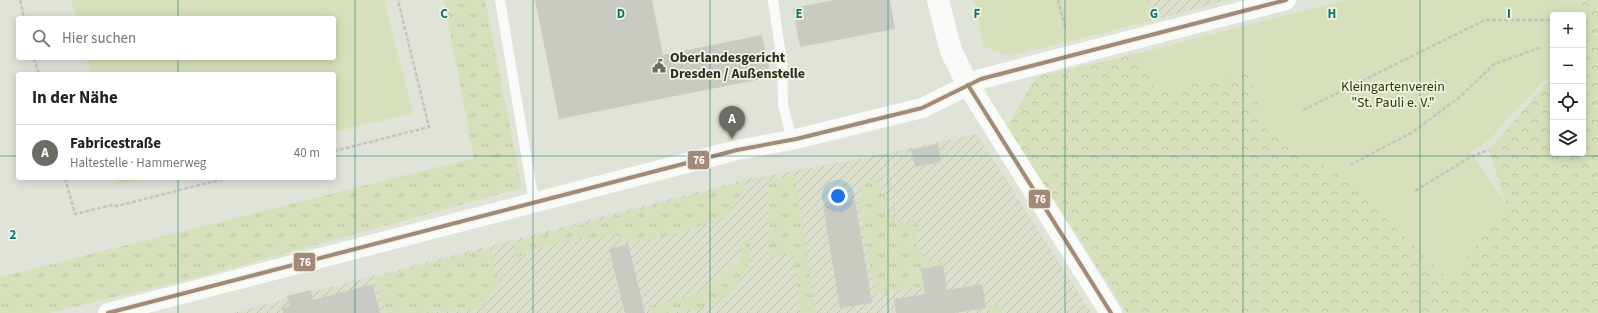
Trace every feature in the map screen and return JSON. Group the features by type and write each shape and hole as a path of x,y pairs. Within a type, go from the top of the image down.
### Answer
{"main road":[{"path":"938,0 951,51 968,85 1111,313"}],"street":[{"path":"108,313 737,150 792,140 922,108 981,79 1286,0"}],"lane":[{"path":"500,0 534,202"},
{"path":"773,0 782,63 783,105 792,140"}],"path":[{"path":"20,0 24,16"},
{"path":"336,150 429,127 398,0"},
{"path":"1058,0 1065,27"},
{"path":"1304,110 1485,20 1550,20"},
{"path":"1350,165 1413,132 1462,95 1494,64 1542,47"},
{"path":"35,60 38,72"},
{"path":"1415,191 1472,156 1489,150"},
{"path":"66,180 75,214 112,205 117,206 219,180"}],"shaded area":[{"path":"1146,0 1227,0 1150,21"},
{"path":"977,134 1091,313 232,313 744,180 864,158"}],"green space":[{"path":"71,0 384,0 413,113 336,132 336,72 90,72 88,60 336,60 336,16 75,16"},
{"path":"444,0 485,0 522,188 202,276 49,313 0,313 0,277 474,158"},
{"path":"974,0 1146,0 1150,21 1010,56 984,47"},
{"name":"Kleingartenverein \"St. Pauli e. V.\"","path":"1345,0 1581,0 1575,12 1550,12 1550,78 1544,81 1505,121 1490,140 1470,152 1506,203 1496,221 1449,279 1343,177 1266,129 1249,72 1156,92 1140,53"},
{"path":"1581,0 1598,0 1598,313 1127,313 1007,127 1036,77 1140,53 1156,92 1249,72 1266,129 1343,177 1449,279 1496,221 1506,203 1489,150 1550,79 1550,156 1586,156 1586,12 1575,12"},
{"path":"794,175 816,313 801,313 793,254 769,257 768,181"},
{"path":"874,179 890,200 884,210 906,226 912,217 919,228 916,249 929,262 946,261 946,264 919,268 922,287 875,294 858,199 863,198 860,183"},
{"path":"118,180 137,180 119,184"},
{"path":"745,182 745,188 725,216 682,233 633,242 613,234 587,241 585,237 530,250 530,253 517,257 514,243"},
{"path":"749,240 750,258 747,267 735,286 725,295 714,302 690,310 650,313 649,306 692,296 719,279 741,258 742,241"},
{"path":"489,249 499,282 480,307 449,312 386,313 374,278"},
{"path":"989,306 999,306 1004,313 990,313"}],"building":[{"name":"Oberlandesgericht Dresden / Außenstelle","path":"535,0 652,0 663,55 762,35 771,77 559,119"},
{"path":"835,0 890,0 895,29 800,47 793,8"},
{"path":"938,144 941,162 915,167 911,150"},
{"path":"855,200 872,303 840,308 823,205"},
{"path":"628,244 645,313 625,313 609,249"},
{"path":"943,265 947,290 982,284 986,308 955,313 896,313 894,299 925,294 921,269"},
{"path":"373,284 380,313 283,313 282,308 290,306 287,296 311,290 313,300"}],"transit line":[{"name":"76","path":"108,313 737,150 796,139 922,108 981,79 1286,0"},
{"name":"76","path":"968,85 1111,313"}],"place":[{"name":"Oberlandesgericht Dresden / Außenstelle","path":"659,66"},
{"name":"Fabricestraße","path":"732,139"}]}
